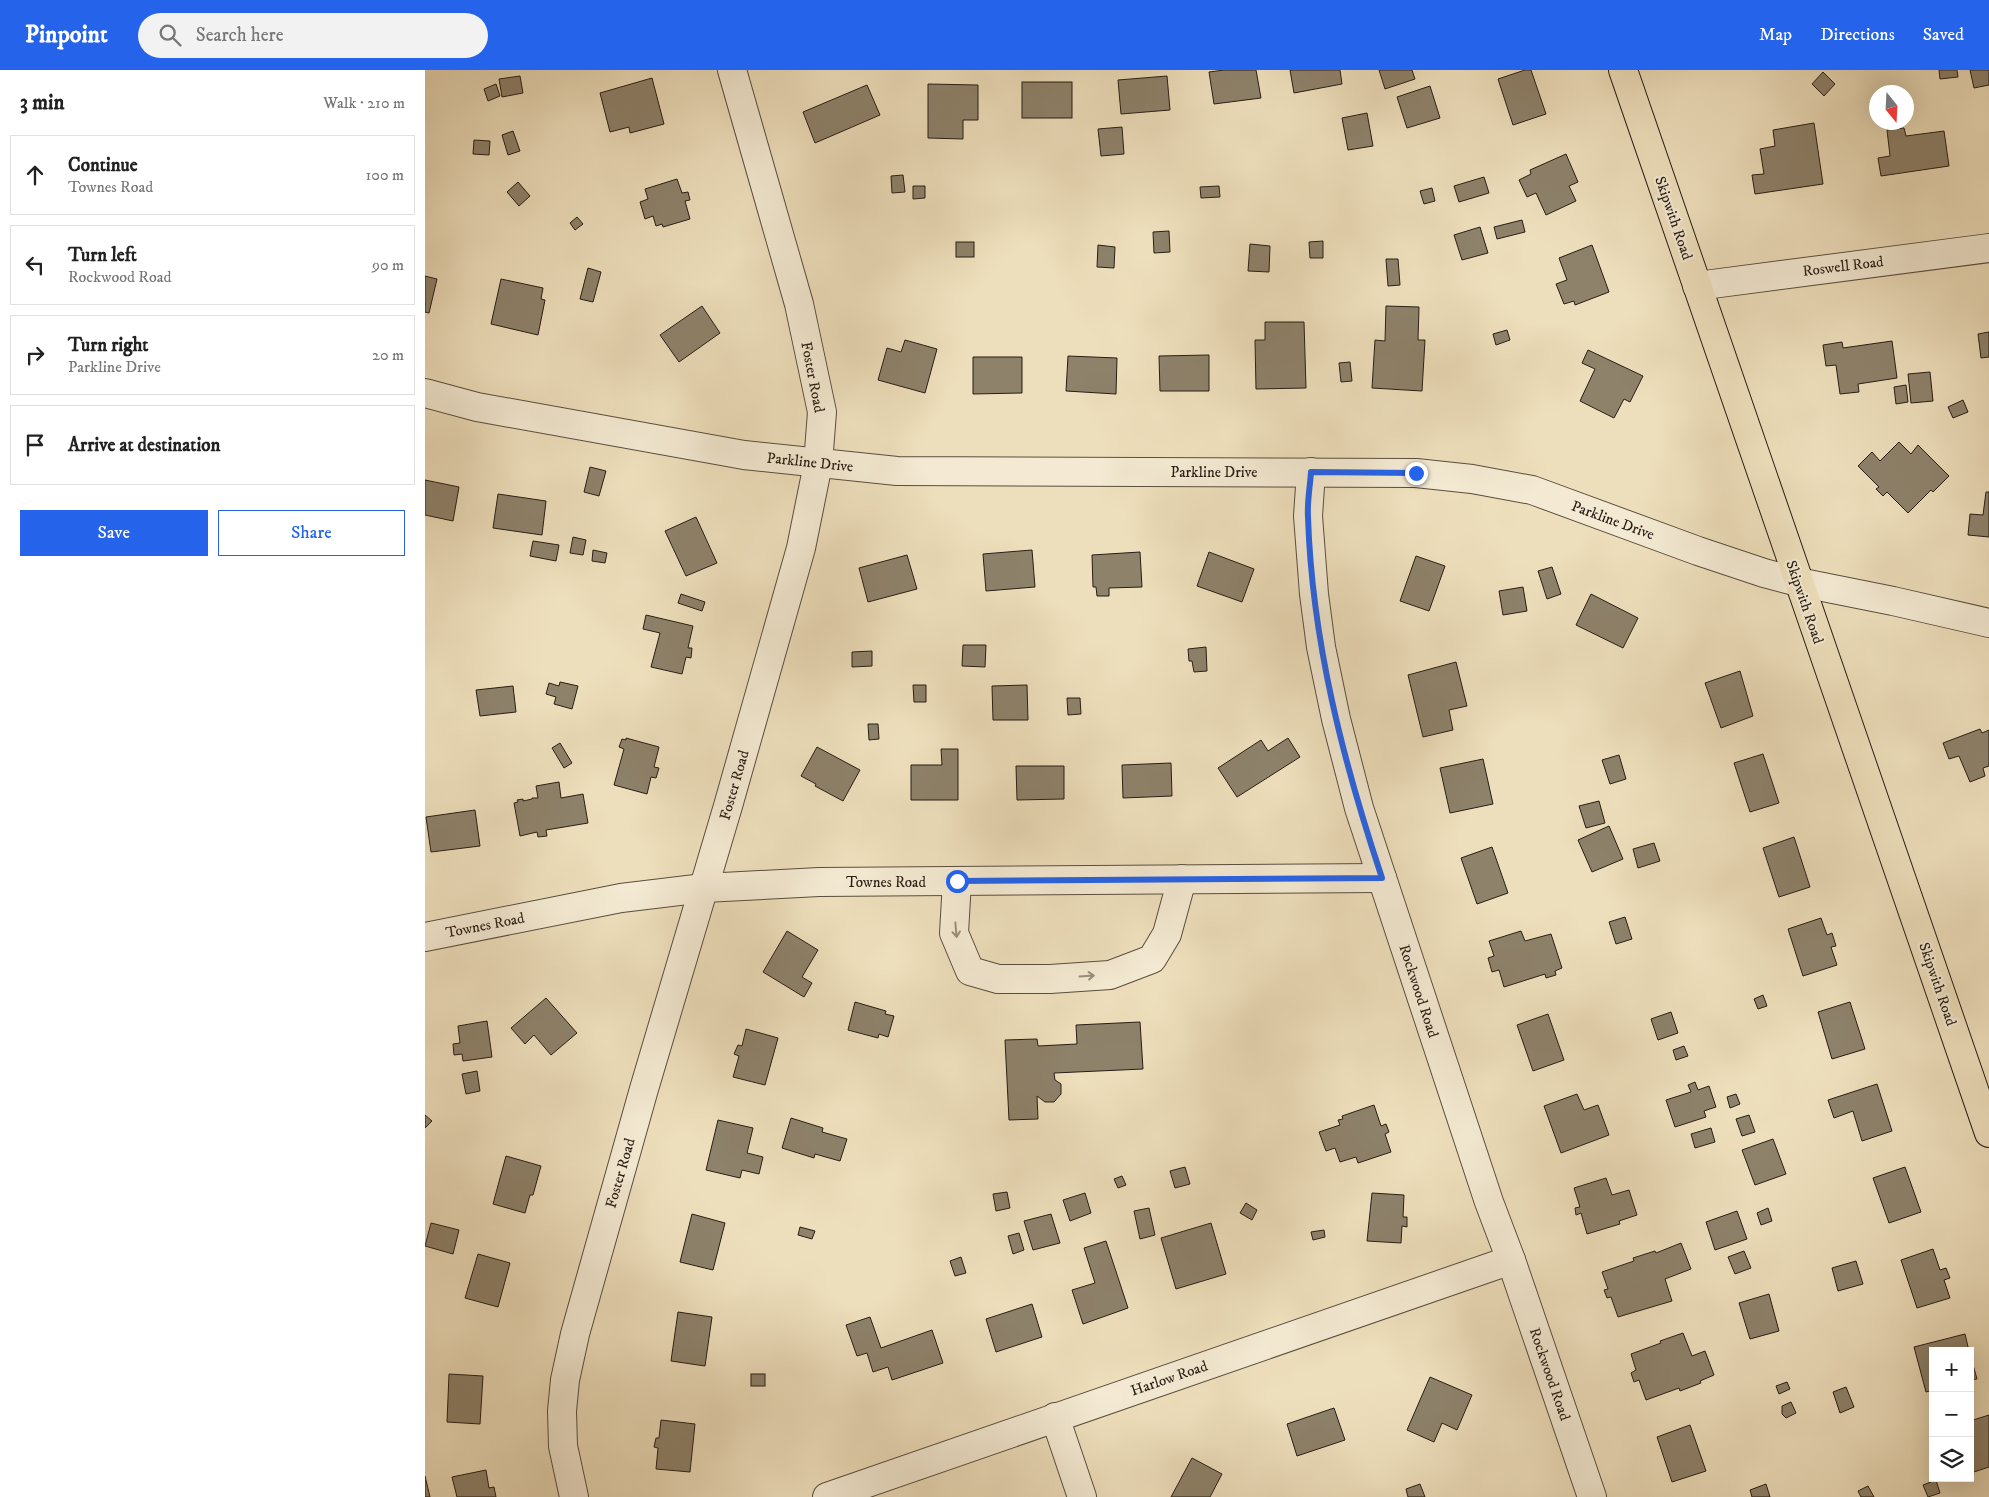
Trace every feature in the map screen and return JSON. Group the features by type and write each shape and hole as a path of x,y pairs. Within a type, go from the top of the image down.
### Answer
{"main road":[{"name":"Skipwith Road","path":"1623,70 1989,1132"}],"street":[{"name":"Foster Road","path":"574,1497 570,1484 563,1437 562,1411 565,1380 575,1334 801,548 818,464 822,412 799,304 732,70"},
{"name":"Roswell Road","path":"1697,286 1989,248"},
{"name":"Parkline Drive","path":"425,393 477,407 744,455 897,471 1416,473 1472,479 1532,490 1698,551 1798,582 1989,623"},
{"name":"Rockwood Road","path":"1311,472 1308,516 1314,594 1321,647 1336,719 1359,808 1489,1202 1511,1260 1592,1497"},
{"name":"Townes Road","path":"425,937 621,898 704,888 819,882 1382,878"},
{"path":"957,881 955,933 970,971 998,979 1050,979 1109,975 1152,959 1167,934 1182,879"},
{"name":"Harlow Road","path":"827,1497 1511,1260"},
{"path":"1055,1417 1081,1497"}],"building":[{"path":"1256,70 1261,98 1214,104 1209,72"},
{"path":"1290,70 1340,70 1342,84 1294,93"},
{"path":"1379,70 1412,70 1415,79 1385,89"},
{"path":"1525,70 1531,70 1546,114 1513,125 1498,79"},
{"path":"1939,70 1957,70 1958,77 1940,79"},
{"path":"1970,70 1989,70 1989,85 1974,88"},
{"path":"1823,72 1835,84 1824,96 1812,84"},
{"path":"520,76 523,93 502,97 499,79"},
{"path":"1167,76 1170,110 1121,114 1118,80"},
{"path":"652,78 664,124 630,133 629,127 610,132 600,93"},
{"path":"1022,82 1072,82 1072,118 1022,118"},
{"path":"496,84 500,96 488,101 484,89"},
{"path":"928,84 978,85 978,120 963,120 963,139 928,138"},
{"path":"867,85 880,115 815,143 803,112"},
{"path":"1430,86 1440,118 1407,128 1397,97"},
{"path":"1367,113 1373,146 1348,150 1342,118"},
{"path":"1814,123 1823,184 1755,194 1752,175 1764,174 1760,149 1775,146 1773,130"},
{"path":"1122,127 1124,154 1101,156 1098,129"},
{"path":"1887,130 1904,130 1906,136 1944,131 1949,166 1881,176 1878,158 1890,156"},
{"path":"513,131 520,151 508,155 502,135"},
{"path":"474,140 490,141 489,155 473,154"},
{"path":"1566,154 1578,182 1569,186 1576,201 1546,215 1536,193 1527,197 1519,180 1531,174 1530,170"},
{"path":"903,175 905,192 892,193 891,176"},
{"path":"1484,177 1489,193 1459,202 1454,186"},
{"path":"677,179 682,193 688,192 690,200 685,201 690,219 663,227 662,224 656,226 653,216 645,219 640,202 648,199 645,189"},
{"path":"518,182 530,196 519,206 507,192"},
{"path":"913,186 925,186 925,198 913,199"},
{"path":"1219,186 1220,197 1201,198 1200,187"},
{"path":"1432,188 1435,201 1424,204 1420,191"},
{"path":"577,217 583,224 575,230 570,223"},
{"path":"1522,220 1525,232 1497,239 1494,227"},
{"path":"1480,227 1488,253 1462,260 1454,235"},
{"path":"1169,231 1170,252 1154,253 1153,232"},
{"path":"1323,241 1323,258 1310,258 1309,242"},
{"path":"956,242 974,242 974,257 956,257"},
{"path":"1250,244 1270,246 1269,272 1248,271"},
{"path":"1098,245 1115,247 1114,268 1097,267"},
{"path":"1592,245 1609,292 1575,305 1574,301 1564,304 1556,284 1567,280 1559,258"},
{"path":"1386,259 1398,259 1400,285 1388,286"},
{"path":"588,268 601,272 593,302 580,299"},
{"path":"425,276 437,279 429,313 425,312"},
{"path":"501,279 543,288 541,299 545,300 538,335 491,324"},
{"path":"702,306 720,333 679,362 660,335"},
{"path":"1386,306 1419,307 1418,340 1425,340 1422,391 1372,388 1375,340 1385,341"},
{"path":"1265,322 1304,322 1306,388 1256,389 1255,340 1265,340"},
{"path":"1507,330 1510,340 1496,345 1493,334"},
{"path":"1989,332 1989,357 1981,358 1978,334"},
{"path":"905,340 937,349 925,393 878,380 887,348 901,352"},
{"path":"1892,341 1897,378 1858,384 1859,392 1840,394 1836,365 1826,366 1823,345 1842,342 1843,348"},
{"path":"1588,350 1643,376 1630,402 1624,399 1614,418 1580,401 1595,369 1582,363"},
{"path":"1209,355 1209,391 1160,391 1159,356"},
{"path":"1068,356 1117,358 1116,394 1066,391"},
{"path":"973,357 1022,357 1022,393 973,394"},
{"path":"1350,362 1352,381 1341,382 1339,363"},
{"path":"1930,372 1933,401 1911,403 1908,374"},
{"path":"1906,385 1908,402 1896,404 1894,387"},
{"path":"1963,400 1968,412 1953,418 1948,407"},
{"path":"1899,442 1911,454 1918,445 1949,476 1933,492 1931,490 1908,513 1887,492 1883,496 1876,489 1879,487 1858,466 1872,452 1880,461"},
{"path":"590,467 606,471 599,496 584,492"},
{"path":"425,480 459,487 453,521 425,515"},
{"path":"1986,492 1989,492 1989,537 1968,535 1970,514 1983,515"},
{"path":"498,494 546,501 542,535 493,528"},
{"path":"696,517 717,563 686,576 665,531"},
{"path":"573,537 586,540 583,555 570,553"},
{"path":"533,541 559,545 556,561 530,556"},
{"path":"593,550 607,553 605,563 592,561"},
{"path":"1032,550 1035,587 986,591 983,554"},
{"path":"1140,552 1142,587 1109,588 1109,596 1097,596 1096,587 1093,587 1092,555"},
{"path":"1209,552 1254,569 1242,602 1197,586"},
{"path":"907,555 917,589 868,602 859,568"},
{"path":"1416,556 1445,566 1429,611 1400,601"},
{"path":"1552,567 1561,594 1547,599 1538,571"},
{"path":"1523,587 1527,611 1503,615 1499,591"},
{"path":"681,594 705,602 702,611 678,603"},
{"path":"1591,594 1638,618 1623,648 1576,625"},
{"path":"646,615 693,626 688,648 692,648 691,658 686,657 682,674 651,667 660,633 643,629"},
{"path":"963,645 986,645 985,667 962,666"},
{"path":"1206,647 1207,671 1194,672 1192,661 1189,661 1188,649"},
{"path":"872,651 872,666 852,667 852,652"},
{"path":"1456,662 1467,706 1449,710 1453,730 1423,737 1408,675"},
{"path":"1740,671 1753,716 1721,728 1705,683"},
{"path":"560,682 578,686 572,709 554,704 556,697 546,694 549,683 559,686"},
{"path":"913,685 926,685 926,702 914,702"},
{"path":"1027,685 1028,720 993,720 992,686"},
{"path":"513,686 516,712 480,716 476,690"},
{"path":"1067,698 1080,698 1081,714 1068,715"},
{"path":"868,724 878,724 879,739 869,740"},
{"path":"1980,729 1982,733 1989,730 1989,766 1983,768 1985,776 1970,782 1959,756 1949,759 1943,743"},
{"path":"626,738 659,747 654,767 659,768 656,778 651,777 647,794 614,785 624,749 619,747 622,739 626,740"},
{"path":"1288,738 1300,757 1237,797 1218,768 1261,740 1268,751"},
{"path":"560,743 572,763 564,768 552,748"},
{"path":"817,747 860,770 843,801 801,776"},
{"path":"941,749 958,749 958,800 911,800 911,765 942,765"},
{"path":"1763,754 1779,803 1750,812 1734,763"},
{"path":"1619,755 1626,779 1610,784 1602,760"},
{"path":"1483,759 1493,804 1450,813 1440,768"},
{"path":"1171,763 1172,796 1123,798 1122,765"},
{"path":"1016,766 1064,766 1064,799 1017,800"},
{"path":"559,782 561,798 583,794 588,823 546,830 547,836 538,837 537,832 520,836 514,803 518,802 517,800 523,799 523,801 538,798 536,786"},
{"path":"1599,801 1605,823 1586,828 1579,806"},
{"path":"475,810 480,846 431,852 426,817"},
{"path":"1609,826 1623,859 1592,872 1578,840"},
{"path":"1794,837 1810,887 1779,897 1763,848"},
{"path":"1654,843 1660,861 1638,868 1633,849"},
{"path":"1492,847 1508,893 1477,904 1461,858"},
{"path":"1625,917 1632,939 1616,944 1609,922"},
{"path":"1821,918 1827,935 1832,933 1836,946 1831,947 1837,965 1803,976 1788,929"},
{"path":"787,931 818,950 802,977 812,983 804,997 763,972"},
{"path":"1521,931 1525,941 1551,934 1562,968 1555,971 1556,975 1546,978 1545,974 1504,987 1499,970 1492,972 1488,958 1494,956 1489,941"},
{"path":"1763,995 1767,1006 1758,1009 1754,999"},
{"path":"546,998 577,1033 551,1055 534,1035 525,1044 511,1028"},
{"path":"855,1002 886,1011 885,1014 894,1016 888,1037 879,1034 878,1038 848,1030"},
{"path":"1850,1002 1865,1049 1832,1059 1818,1012"},
{"path":"1671,1012 1678,1033 1658,1040 1651,1019"},
{"path":"1548,1014 1564,1060 1533,1071 1517,1025"},
{"path":"487,1021 492,1057 463,1061 462,1054 454,1055 453,1044 460,1043 458,1026"},
{"path":"1140,1022 1143,1069 1054,1073 1055,1080 1061,1084 1061,1094 1054,1102 1045,1102 1037,1096 1038,1119 1009,1120 1005,1040 1037,1039 1038,1046 1077,1044 1076,1025"},
{"path":"746,1029 778,1038 765,1085 733,1077 739,1056 734,1054 738,1045 742,1046"},
{"path":"1684,1046 1688,1056 1676,1060 1673,1050"},
{"path":"477,1071 480,1091 466,1094 462,1074"},
{"path":"1695,1082 1698,1090 1709,1086 1716,1107 1704,1111 1706,1117 1675,1127 1666,1100 1691,1092 1688,1085"},
{"path":"1877,1084 1892,1131 1862,1141 1853,1111 1834,1118 1828,1100"},
{"path":"1577,1094 1584,1110 1598,1105 1609,1135 1561,1153 1544,1106"},
{"path":"1736,1094 1740,1104 1730,1108 1727,1097"},
{"path":"1374,1105 1381,1126 1386,1124 1389,1132 1385,1134 1391,1152 1358,1163 1356,1157 1340,1162 1335,1148 1326,1151 1319,1132 1340,1125 1338,1120 1343,1119 1342,1116"},
{"path":"425,1115 432,1121 425,1128"},
{"path":"1749,1115 1755,1132 1742,1136 1736,1119"},
{"path":"791,1118 823,1128 822,1132 847,1139 840,1161 815,1154 814,1158 782,1148"},
{"path":"718,1120 753,1128 747,1153 763,1157 759,1174 742,1170 740,1178 706,1170"},
{"path":"1711,1128 1715,1142 1695,1148 1691,1134"},
{"path":"1773,1139 1786,1174 1755,1185 1742,1150"},
{"path":"506,1156 541,1166 533,1195 530,1195 525,1213 493,1204"},
{"path":"1185,1167 1190,1184 1175,1188 1170,1171"},
{"path":"1905,1167 1921,1212 1889,1223 1873,1178"},
{"path":"1122,1176 1126,1185 1118,1188 1114,1179"},
{"path":"1606,1178 1612,1195 1629,1190 1637,1215 1619,1221 1620,1224 1587,1234 1581,1213 1576,1215 1575,1208 1580,1207 1574,1188"},
{"path":"1007,1192 1010,1208 996,1211 993,1194"},
{"path":"1085,1193 1091,1213 1070,1221 1063,1200"},
{"path":"1372,1193 1404,1195 1403,1217 1407,1217 1407,1227 1402,1226 1401,1243 1367,1241"},
{"path":"1246,1203 1257,1210 1252,1220 1240,1213"},
{"path":"1149,1208 1155,1235 1140,1239 1134,1211"},
{"path":"1768,1208 1772,1221 1761,1225 1757,1213"},
{"path":"1737,1211 1747,1239 1715,1250 1706,1222"},
{"path":"692,1214 725,1223 713,1270 680,1262"},
{"path":"1051,1214 1060,1243 1033,1250 1024,1221"},
{"path":"431,1223 459,1230 453,1254 425,1246"},
{"path":"1211,1223 1226,1274 1176,1289 1161,1238"},
{"path":"800,1227 815,1231 812,1239 798,1235"},
{"path":"1324,1230 1325,1237 1313,1240 1311,1232"},
{"path":"1019,1233 1024,1250 1013,1254 1008,1236"},
{"path":"1106,1241 1128,1308 1083,1324 1072,1290 1095,1283 1084,1248"},
{"path":"1681,1243 1691,1269 1665,1279 1672,1301 1618,1317 1611,1297 1607,1298 1604,1290 1608,1289 1602,1272 1634,1261 1633,1258 1655,1251 1656,1253"},
{"path":"1933,1249 1940,1270 1946,1268 1950,1278 1944,1280 1950,1298 1917,1308 1901,1260"},
{"path":"1744,1251 1751,1268 1735,1274 1728,1257"},
{"path":"478,1254 510,1263 498,1307 465,1298"},
{"path":"961,1257 966,1273 955,1276 950,1261"},
{"path":"1856,1261 1863,1284 1838,1291 1832,1268"},
{"path":"1769,1294 1779,1331 1750,1339 1739,1303"},
{"path":"1032,1304 1042,1337 996,1352 986,1319"},
{"path":"678,1312 712,1317 705,1366 671,1361"},
{"path":"870,1317 881,1348 932,1330 943,1363 892,1380 888,1367 873,1372 867,1353 857,1356 846,1325"},
{"path":"1683,1333 1692,1356 1705,1351 1714,1375 1700,1381 1701,1383 1680,1391 1679,1388 1646,1400 1639,1380 1634,1382 1631,1373 1636,1370 1631,1354"},
{"path":"1965,1334 1968,1347 1929,1347 1929,1391 1926,1392 1914,1347"},
{"path":"1974,1368 1977,1379 1974,1379"},
{"path":"449,1374 483,1376 480,1424 447,1422"},
{"path":"751,1374 765,1374 765,1386 751,1386"},
{"path":"1430,1377 1472,1395 1457,1430 1442,1423 1434,1442 1407,1430"},
{"path":"1787,1382 1790,1389 1779,1394 1776,1386"},
{"path":"1846,1387 1854,1407 1840,1413 1833,1392"},
{"path":"1791,1402 1796,1413 1786,1418 1782,1414 1782,1406"},
{"path":"1334,1408 1345,1440 1297,1456 1287,1424"},
{"path":"1989,1415 1989,1467 1974,1472 1974,1437 1974,1420"},
{"path":"661,1420 695,1424 690,1472 656,1469 658,1448 654,1447 656,1438 659,1438"},
{"path":"1690,1425 1706,1471 1672,1482 1657,1437"},
{"path":"1192,1458 1222,1474 1210,1497 1171,1497"},
{"path":"486,1470 489,1488 494,1487 496,1497 457,1497 452,1477"},
{"path":"425,1476 430,1497 425,1497"},
{"path":"1937,1482 1940,1493 1928,1497 1923,1485"},
{"path":"1420,1484 1425,1497 1408,1497 1406,1489"},
{"path":"1766,1484 1770,1497 1752,1497 1750,1490"},
{"path":"1868,1486 1874,1497 1861,1497 1858,1491"}],"route":[{"path":"957,881 1382,878 1359,808 1336,719 1321,647 1314,594 1308,516 1311,472 1416,473"}]}
